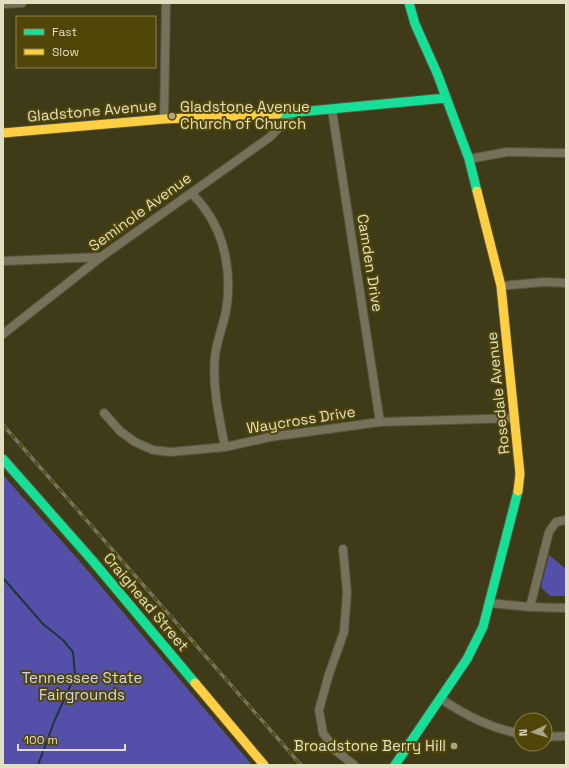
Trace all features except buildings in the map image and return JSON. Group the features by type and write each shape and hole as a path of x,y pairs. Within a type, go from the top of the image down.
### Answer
{"street":[{"path":"3,4 22,3"},
{"path":"164,119 166,3"},
{"name":"Rosedale Avenue","path":"395,765 441,699 474,647 483,627 519,489 520,464 501,286 469,159 418,30 409,3"},
{"name":"Gladstone Avenue","path":"3,133 164,119 332,110 446,98"},
{"name":"Camden Drive","path":"332,110 380,422"},
{"name":"Seminole Avenue","path":"3,334 101,257 270,137 293,113"},
{"path":"469,159 507,152 566,153"},
{"path":"191,193 206,209 219,234 227,263 229,284 226,311 215,356 217,404 225,447"},
{"path":"3,261 101,257"},
{"path":"501,286 544,282 566,283"},
{"name":"Waycross Drive","path":"104,413 120,431 135,442 153,450 171,452 225,447 270,437 380,422 515,418"},
{"name":"Craighead Street","path":"3,459 92,560 264,765"},
{"path":"530,607 549,532 556,522 566,520"},
{"path":"343,549 347,592 344,632 329,674 319,710 323,733 335,750 354,765"},
{"path":"489,603 530,607 566,608"},
{"path":"441,699 471,718 488,725 513,732"},
{"path":"553,737 566,736"}],"green space":[{"name":"Tennessee State Fairgrounds","path":"3,475 83,565 252,765 3,765"},
{"path":"549,555 566,569 566,596 550,596 541,587"}],"waterway":[{"path":"3,578 43,624 63,640 73,652 75,675 54,722 38,765"}],"railway":[{"path":"3,425 301,765"}],"traffic: fast":[{"path":"409,3 415,24 437,73 469,159 477,191"},
{"path":"278,114 446,98"},
{"path":"3,459 92,560 195,683"},
{"path":"395,765 467,659 483,627 518,491"}],"traffic: slow":[{"path":"3,133 164,119 278,114"},
{"path":"477,191 501,286 520,474 518,491"},
{"path":"195,683 264,765"}],"place":[{"name":"Gladstone Avenue Church of Church","path":"172,116"},
{"name":"Broadstone Berry Hill","path":"454,746"}]}
